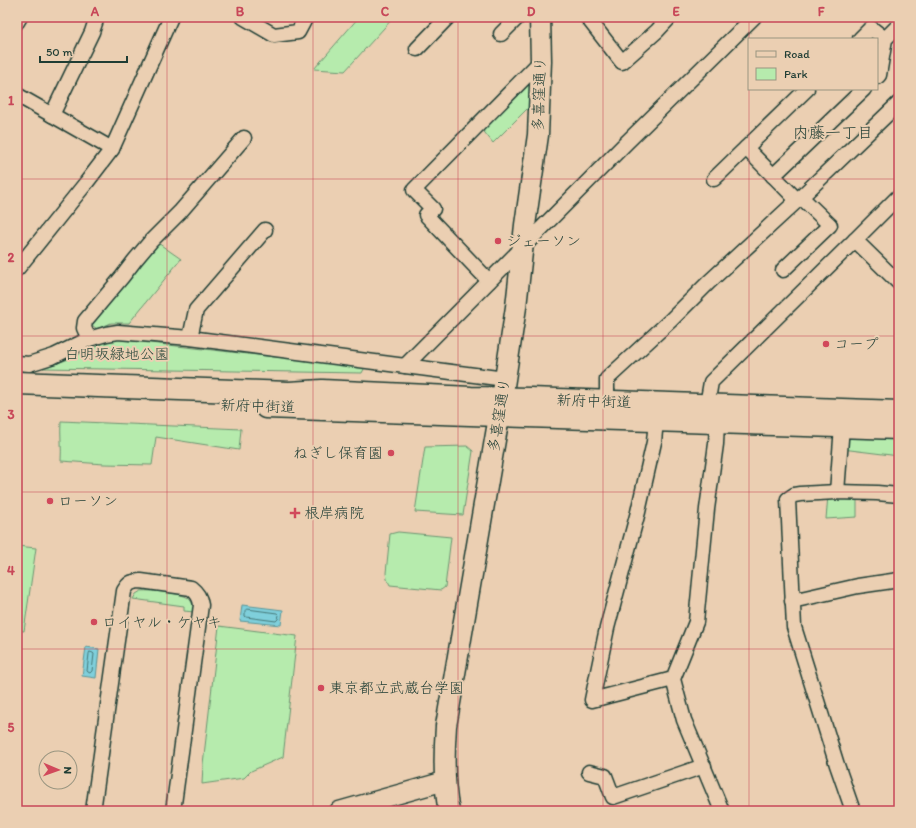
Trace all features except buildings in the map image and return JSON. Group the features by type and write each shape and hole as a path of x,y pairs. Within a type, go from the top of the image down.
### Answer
{"main road":[{"name":"多喜窪通り","path":"449,811 445,781 444,754 446,726 502,398 538,135 541,62 540,17"},
{"name":"新府中街道","path":"17,383 289,393 347,402 486,407 493,410 502,398"},
{"name":"新府中街道","path":"17,398 502,398 605,401 712,414 842,426 899,428"},
{"name":"新府中街道","path":"502,398 656,420 712,414 899,412"}],"street":[{"path":"17,22 20,17"},
{"path":"52,115 92,32 97,17"},
{"path":"17,269 112,149 171,17"},
{"path":"243,17 274,35 298,32 306,17"},
{"path":"417,49 448,17"},
{"path":"501,34 518,17"},
{"path":"587,17 622,62 657,31 670,17"},
{"path":"405,366 626,143 754,17"},
{"path":"878,76 885,39 899,25"},
{"path":"861,38 871,28 885,39"},
{"path":"490,280 426,215 433,209 414,190 541,62"},
{"path":"714,179 806,90"},
{"path":"773,176 863,90"},
{"path":"17,95 112,149"},
{"path":"605,401 607,379 799,199 899,102"},
{"path":"89,339 84,328 86,321 147,246 180,212 244,138"},
{"path":"746,148 773,176 830,225 783,270"},
{"path":"722,811 684,720 673,679 696,622 707,509 716,444 712,414 711,382 899,196"},
{"path":"190,338 196,310 265,230"},
{"path":"855,240 898,282"},
{"path":"17,363 30,364 54,356 89,339 118,332 190,338 405,366 502,398"},
{"path":"656,420 654,442 638,512 607,628 592,700 673,679"},
{"path":"837,492 842,426"},
{"path":"853,811 794,627 788,499 794,495 800,494 837,492 899,495"},
{"path":"792,601 858,586 899,580"},
{"path":"93,811 124,591 128,584 141,581 191,588 200,598 201,605 173,811"},
{"path":"589,772 605,776 613,797 704,766"},
{"path":"339,811 445,781"}],"green space":[{"path":"359,17 394,17 345,71 314,69"},
{"path":"532,80 530,106 493,143 481,128"},
{"path":"158,243 181,259 129,323 111,323 97,329 92,325"},
{"name":"白明坂緑地公園","path":"114,339 365,367 362,373 43,368 66,360"},
{"path":"61,421 241,429 239,450 156,437 152,465 61,461"},
{"path":"843,431 899,434 899,456 842,449"},
{"path":"467,446 473,451 463,515 415,512 425,447"},
{"path":"828,495 857,496 857,517 826,519"},
{"path":"398,532 451,537 445,587 441,590 390,585 386,573 390,534"},
{"path":"17,546 36,548 24,631 17,630"},
{"path":"141,591 166,592 185,596 192,603 194,612 184,611 184,606 133,599 136,594"},
{"path":"219,626 297,636 283,757 251,771 244,778 202,784 203,764"}],"water":[{"path":"242,605 283,610 281,625 240,621"},
{"path":"86,647 99,649 96,678 82,676"}],"place":[{"name":"ジェーソン","path":"498,241"},
{"name":"コープ","path":"826,344"},
{"name":"ねぎし保育園","path":"391,453"},
{"name":"ローソン","path":"50,501"},
{"name":"根岸病院","path":"295,513"},
{"name":"ロイヤル・ケヤキ","path":"94,622"},
{"name":"東京都立武蔵台学園","path":"321,688"}],"district":[{"name":"内藤一丁目","path":"833,132"}]}
